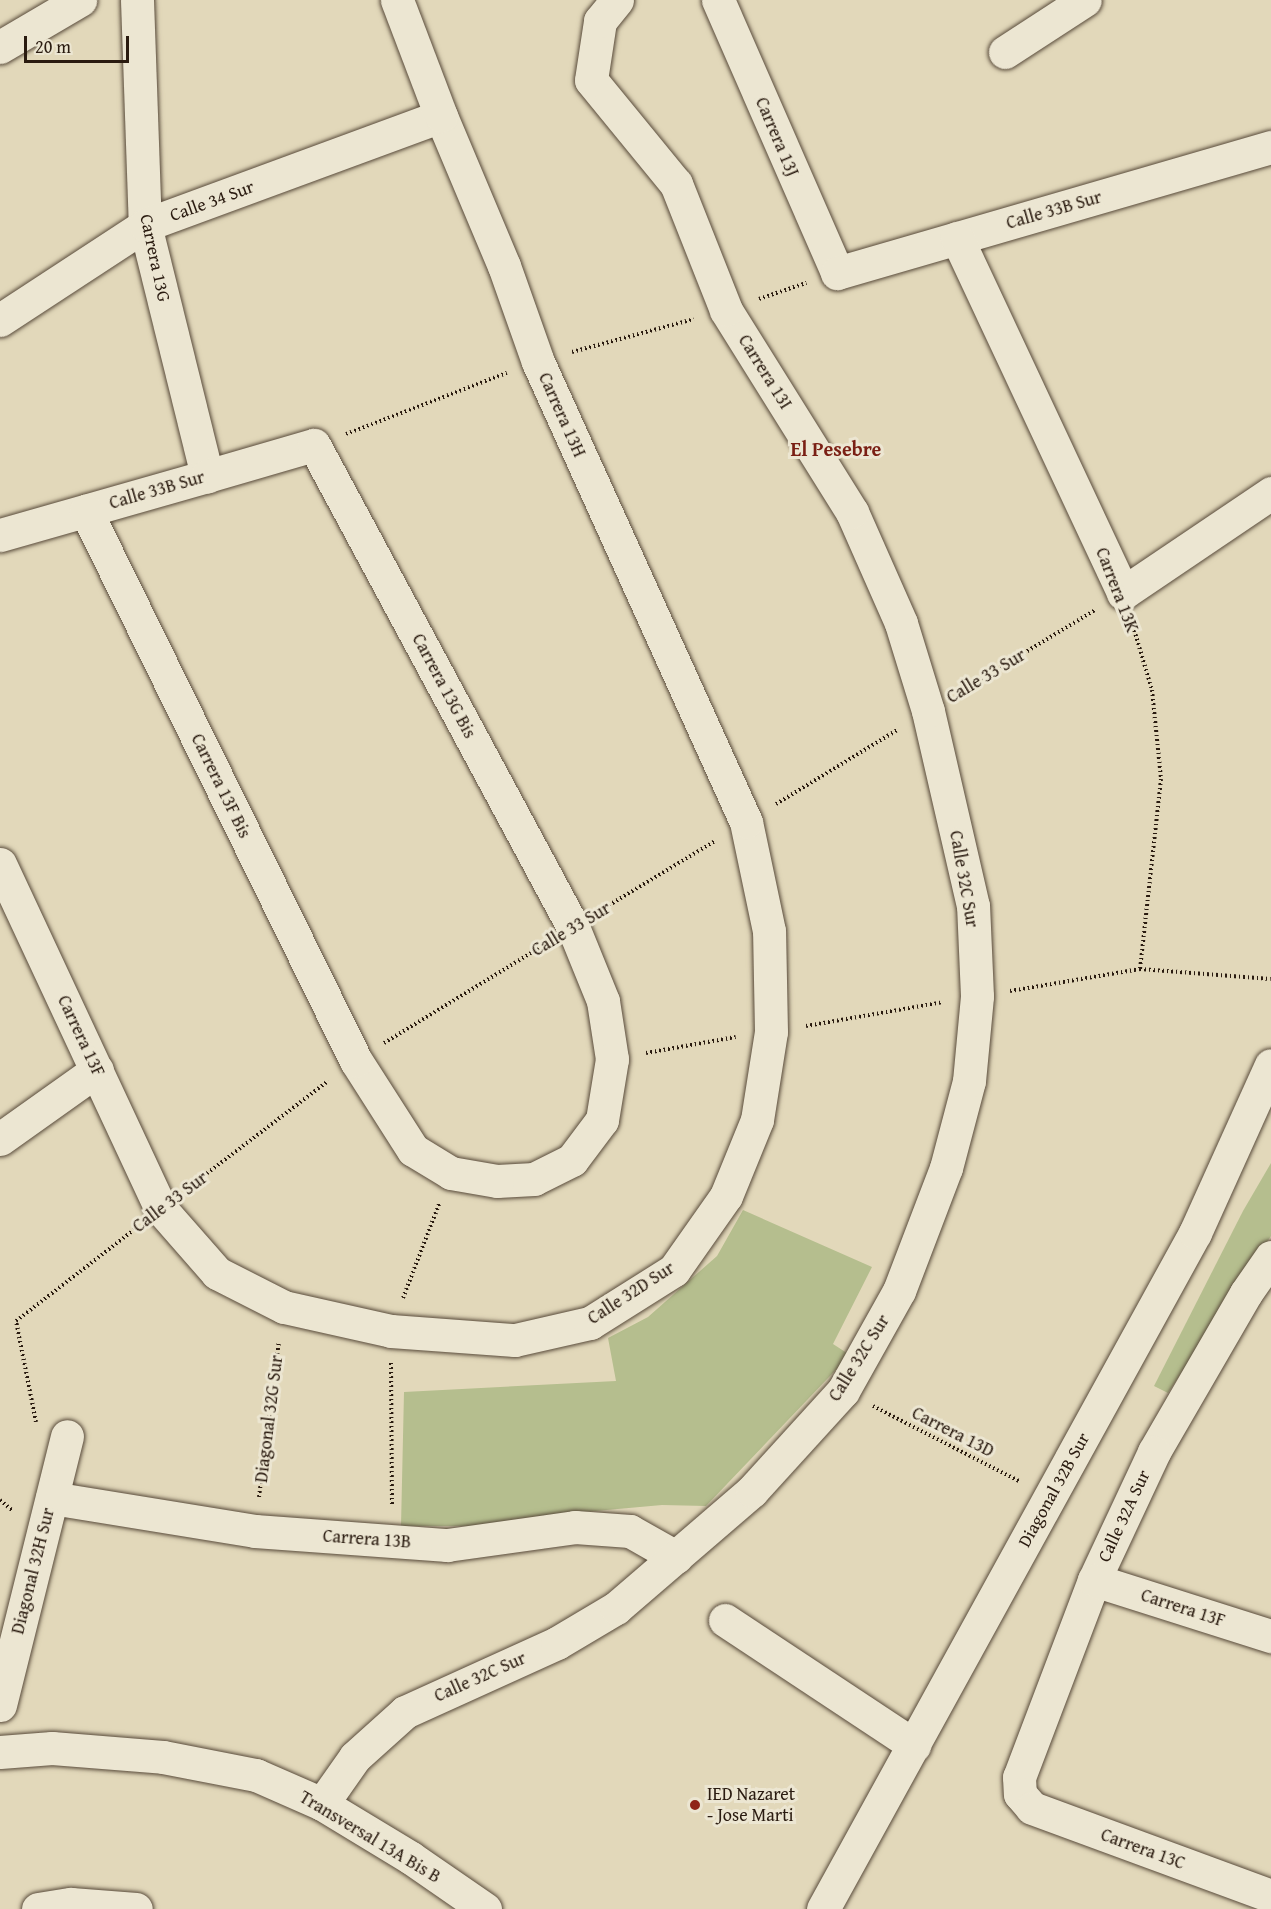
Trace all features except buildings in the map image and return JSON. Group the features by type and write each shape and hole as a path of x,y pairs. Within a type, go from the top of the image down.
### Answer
{"street":[{"path":"0,46 80,0"},
{"name":"Carrera 13H","path":"397,0 441,116 504,266 538,362 746,822"},
{"name":"Carrera 13I","path":"617,0 600,21 591,80 676,184 726,310 852,512 901,622 928,711"},
{"name":"Carrera 13J","path":"718,0 837,273"},
{"path":"1005,52 1085,0"},
{"name":"Carrera 13G","path":"140,2 145,225 207,476"},
{"name":"Calle 34 Sur","path":"0,320 145,225 441,116"},
{"name":"Calle 33B Sur","path":"837,273 1271,147"},
{"name":"Carrera 13K","path":"957,238 1123,593"},
{"name":"Calle 33B Sur","path":"0,535 314,446"},
{"name":"Carrera 13G Bis","path":"314,446 573,927 603,1001 612,1059 602,1120 572,1160 534,1179 497,1181 451,1173 413,1150 356,1061"},
{"path":"1123,593 1271,492"},
{"name":"Carrera 13F Bis","path":"86,511 356,1061"},
{"name":"Calle 32C Sur","path":"322,1804 355,1757 405,1712 557,1642 616,1608 752,1491 843,1391 899,1292 946,1168 969,1081 977,996 973,906 928,711"},
{"name":"Calle 32D Sur","path":"161,1209 217,1273 284,1308 391,1331 515,1340 590,1323 674,1270 726,1197 757,1120 768,1054 771,1032 769,931 746,822"},
{"name":"Carrera 13F","path":"1,869 161,1209"},
{"name":"Diagonal 32B Sur","path":"823,1909 1195,1233 1271,1065"},
{"path":"0,1139 97,1070"},
{"name":"Calle 32A Sur","path":"1020,1794 1019,1777 1094,1580 1154,1452 1246,1293 1271,1257"},
{"name":"Diagonal 32H Sur","path":"0,1705 67,1436"},
{"name":"Carrera 13B","path":"52,1498 255,1531 447,1545 574,1527 630,1531 676,1557"},
{"name":"Carrera 13F","path":"1094,1580 1271,1636"},
{"path":"725,1620 914,1744"},
{"name":"Transversal 13A Bis B","path":"0,1752 52,1748 163,1757 256,1775 322,1804 411,1858 485,1909"},
{"name":"Carrera 13C","path":"1020,1794 1032,1808 1271,1896"},
{"path":"38,1909 71,1904 136,1909"}],"path":[{"name":"Calle 33 Sur","path":"67,1436 38,1435 16,1321 356,1061 1123,593"},
{"name":"Carrera 13K","path":"1123,593 1152,690 1161,779 1140,969"},
{"name":"Diagonal 32G Sur","path":"255,1531 284,1308"},
{"name":"Carrera 13D","path":"843,1391 1050,1497"}],"green space":[{"path":"1271,1163 1271,1236 1168,1393 1154,1386 1243,1211"},
{"path":"743,1210 872,1267 833,1344 850,1355 706,1506 662,1505 540,1516 478,1526 401,1526 404,1392 616,1381 608,1338 648,1317 717,1256"}],"place":[{"name":"IED Nazaret - Jose Marti","path":"695,1805"}],"district":[{"name":"El Pesebre","path":"836,448"}]}
